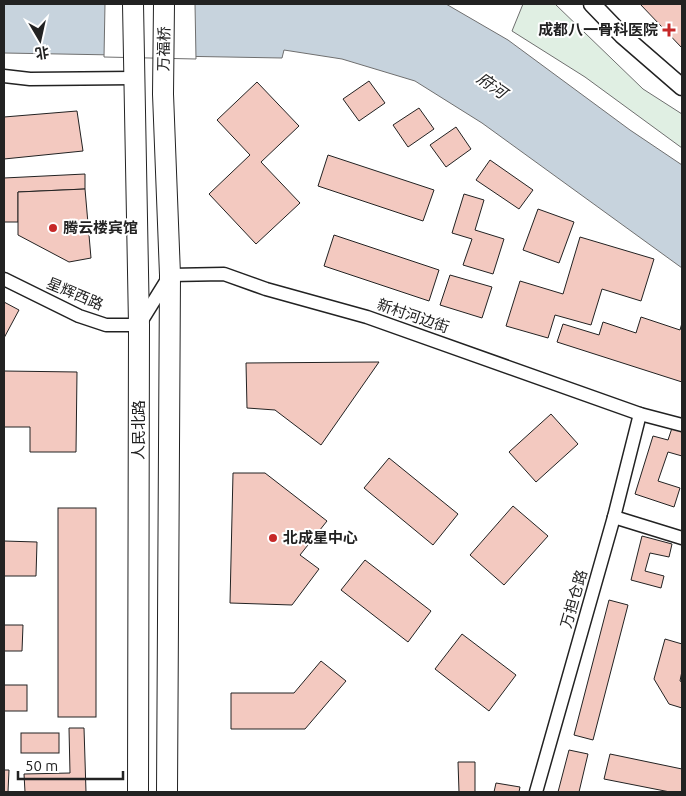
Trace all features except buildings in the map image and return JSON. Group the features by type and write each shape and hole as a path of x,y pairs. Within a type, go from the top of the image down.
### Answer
{"main road":[{"name":"万福桥","path":"133,4 134,72"},
{"name":"万福桥","path":"163,94 164,4"},
{"name":"人民北路","path":"134,72 139,325 138,792"},
{"name":"人民北路","path":"163,94 170,275 167,792"}],"street":[{"path":"592,4 628,41 682,87"},
{"path":"4,76 30,79 134,72"},
{"name":"新村河边街","path":"170,275 224,274 266,290 367,317 640,414 682,425"},
{"path":"139,325 170,275"},
{"name":"星辉西路","path":"4,279 79,316 106,325 139,325"},
{"name":"万担仓路","path":"536,792 614,516 640,414"},
{"path":"614,516 682,538"}],"green space":[{"path":"523,4 555,4 643,89 682,114 682,148 585,77 512,31"}],"water":[{"name":"府河","path":"4,4 446,4 508,40 630,130 682,165 682,268 482,123 415,81 342,59 284,50 282,58 4,53"}],"pier":[{"path":"105,4 195,4 196,59 104,57"}],"place":[{"name":"成都八一骨科医院","path":"669,30"},
{"name":"腾云楼宾馆","path":"53,228"},
{"name":"北成星中心","path":"273,538"}]}
